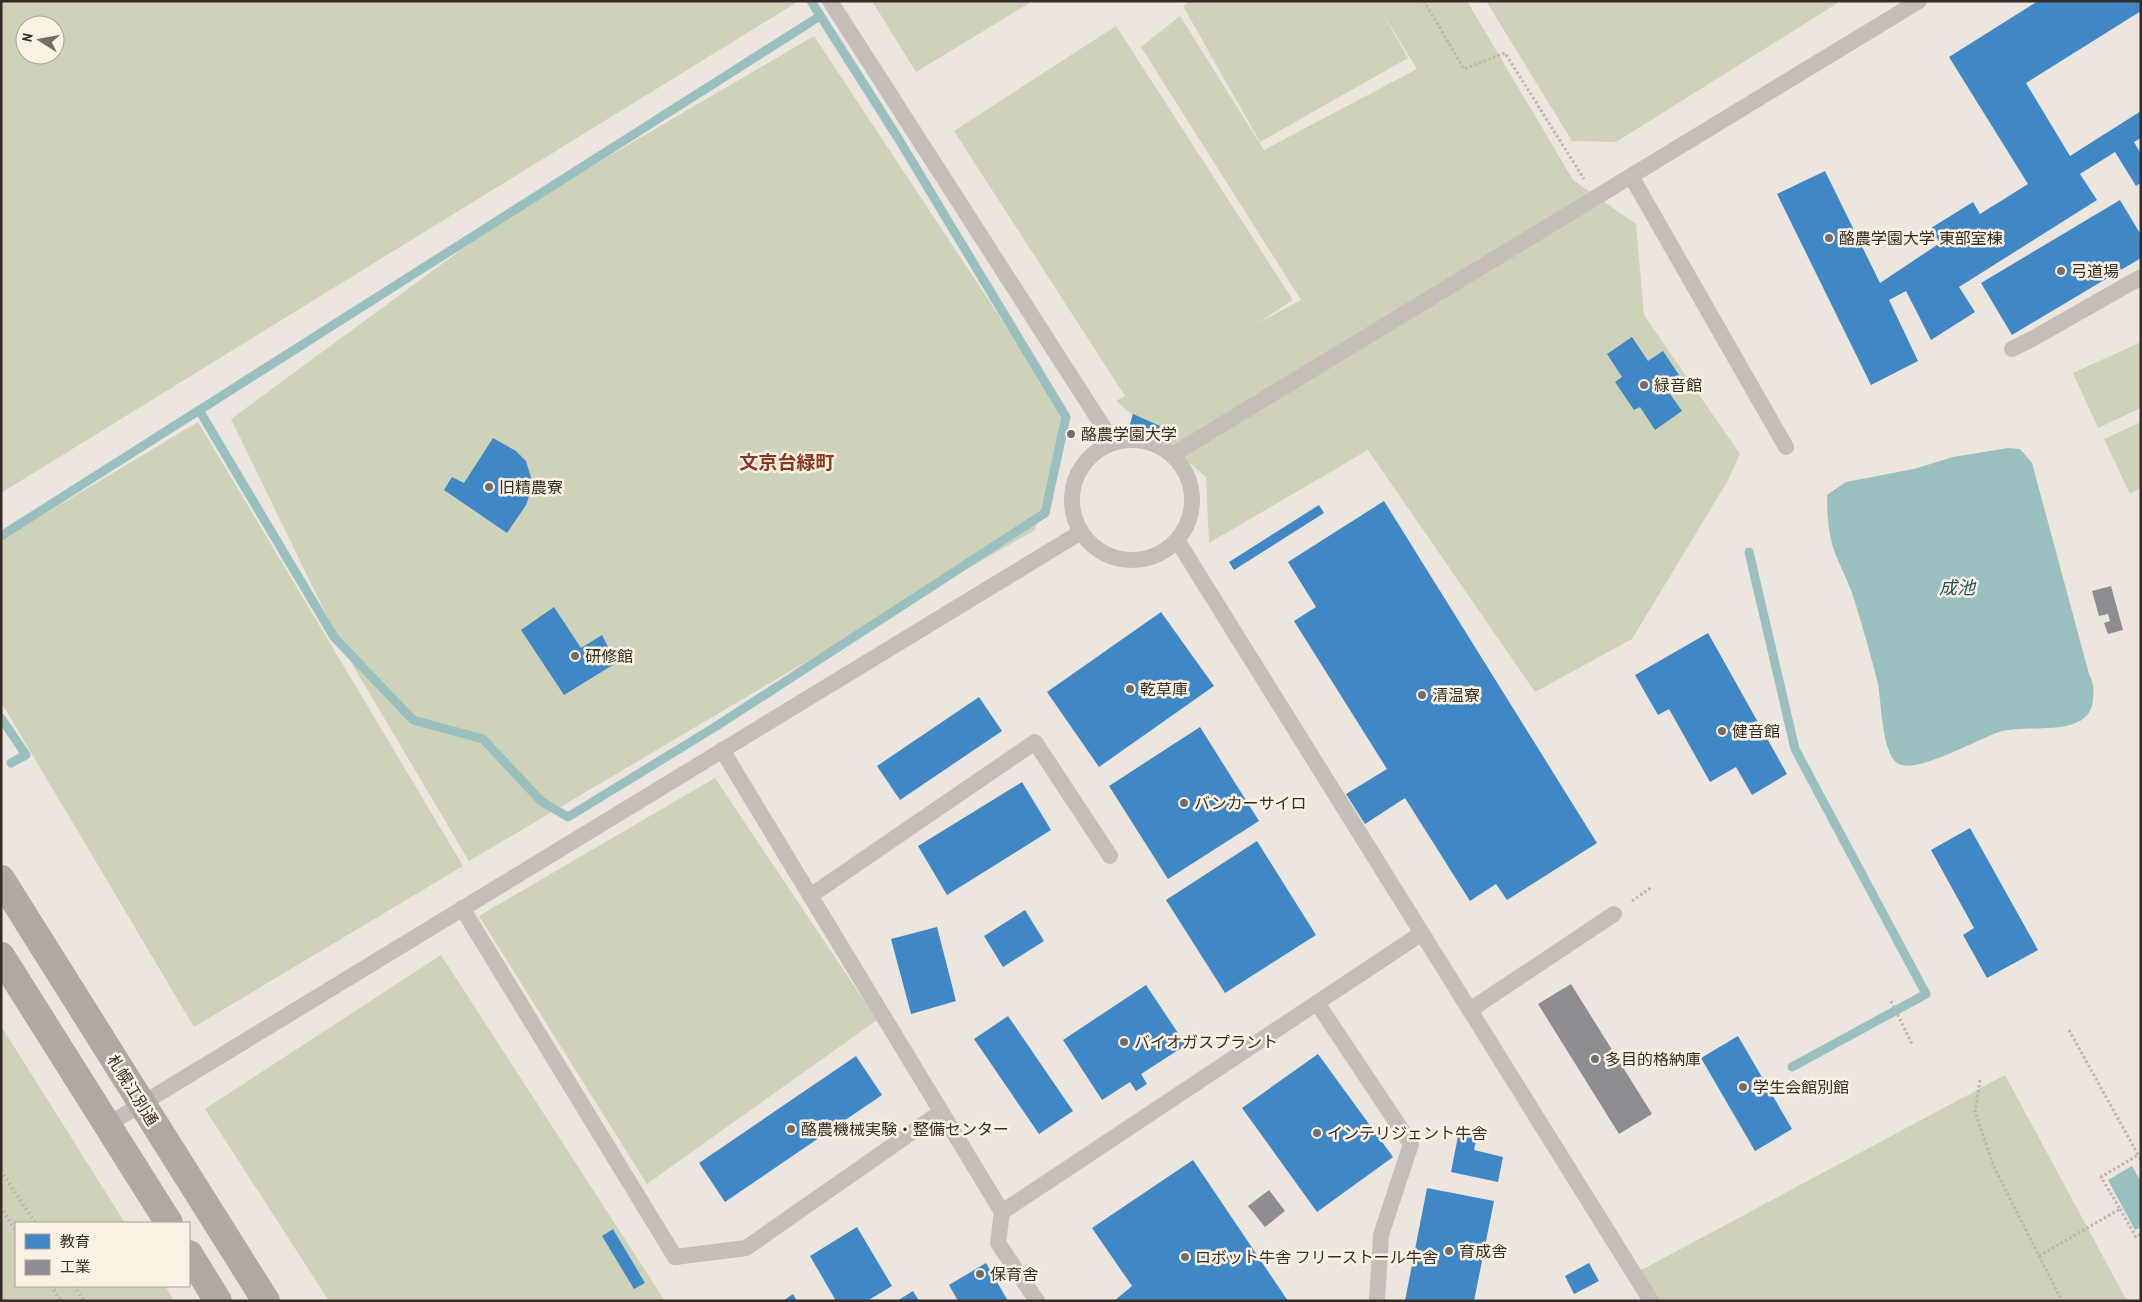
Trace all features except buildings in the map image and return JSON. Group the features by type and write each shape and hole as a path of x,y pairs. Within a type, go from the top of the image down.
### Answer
{"highway":[{"name":"札幌江別通","path":"1,879 266,1301"},
{"path":"1,956 168,1222"},
{"path":"190,1256 218,1301"}],"lane":[{"path":"830,1 1113,442"},
{"path":"1172,454 1919,1"},
{"path":"1631,176 1786,447"},
{"path":"2012,349 2141,277"},
{"path":"1134,439 1154,443 1172,454 1184,469 1191,486 1192,506 1187,524 1177,540 1162,552 1145,559 1126,560 1108,556 1093,546 1080,532 1073,515 1071,497 1075,479 1093,451 1102,445 1113,442 1134,439"},
{"path":"107,1126 1080,532"},
{"path":"1177,540 1651,1301"},
{"path":"810,896 1035,742 1110,856"},
{"path":"722,750 1002,1212 998,1244 1037,1301"},
{"path":"462,908 675,1257 746,1248 941,1112"},
{"path":"1470,1010 1614,914"},
{"path":"1002,1212 1422,933"},
{"path":"1318,1003 1411,1144 1382,1235 1378,1301"}],"path":[{"path":"1424,1 1464,69 1505,53 1596,197"},
{"path":"1891,1001 1912,1044"},
{"path":"2069,1030 2141,1160"},
{"path":"1980,1080 1975,1112 1994,1166 2062,1301"},
{"path":"2138,1155 2101,1177 2136,1236 2141,1234"},
{"path":"2039,1256 2120,1209"}],"green space":[{"path":"1,1 799,1 1,493"},
{"path":"872,1 1033,1 916,72"},
{"path":"1191,1 1467,1 1573,180 1636,224 1644,315 1740,454 1727,482 1632,639 1535,692 1368,450 1209,543 1206,477 1116,401 1125,396 954,131 1116,26 1293,300 1258,323 1301,300 1141,47 1180,16 1264,150 1417,69 1380,9 1408,58 1260,142 1183,6"},
{"path":"1486,1 1841,1 1616,142 1572,141"},
{"path":"814,36 1066,417 1035,530 792,670 469,861 342,647 231,419 510,214"},
{"path":"2141,342 2141,408 2098,428 2073,373"},
{"path":"198,422 463,866 194,1027 1,702 1,540"},
{"path":"2141,422 2141,488 2130,494 2104,439"},
{"path":"715,778 877,1020 647,1184 479,916"},
{"path":"441,955 665,1301 329,1301 205,1109"},
{"path":"1,1026 124,1222 15,1222 15,1287 166,1287 174,1301 1,1301"},
{"path":"2005,1075 2127,1301 1651,1301 1634,1274"}],"water":[{"name":"成池","path":"2008,448 2020,449 2032,463 2093,684 2093,699 2089,712 2081,720 2069,725 2055,728 1999,732 1947,755 1905,766 1897,763 1888,748 1879,689 1862,625 1852,593 1832,544 1828,520 1827,495 1846,482 1914,469 1953,457"},
{"path":"2132,1166 2141,1182 2141,1227 2135,1230 2108,1180"}],"waterway":[{"path":"199,410 334,637 413,720 483,739 541,801 568,817 715,727 1045,513 1066,417 898,138 811,1"},
{"path":"1,536 820,16"},
{"path":"1749,552 1795,749 1926,994 1792,1067"},
{"path":"1,718 26,755 11,763"}],"railway":[{"path":"1,1171 34,1222"},
{"path":"1,1207 15,1229"},
{"path":"52,1287 61,1301"},
{"path":"75,1287 84,1301"}],"place":[{"name":"酪農学園大学 東部室棟","path":"1829,238"},
{"name":"弓道場","path":"2061,271"},
{"name":"緑音館","path":"1644,385"},
{"name":"酪農学園大学","path":"1071,434"},
{"name":"旧精農寮","path":"489,487"},
{"name":"研修館","path":"575,656"},
{"name":"乾草庫","path":"1130,689"},
{"name":"清温寮","path":"1422,695"},
{"name":"健音館","path":"1722,731"},
{"name":"バンカーサイロ","path":"1184,803"},
{"name":"バイオガスプラント","path":"1124,1042"},
{"name":"多目的格納庫","path":"1595,1059"},
{"name":"学生会館別館","path":"1743,1087"},
{"name":"酪農機械実験・整備センター","path":"791,1129"},
{"name":"インテリジェント牛舎","path":"1317,1133"},
{"name":"育成舎","path":"1449,1251"},
{"name":"ロボット牛舎 フリーストール牛舎","path":"1185,1257"},
{"name":"保育舎","path":"980,1274"}],"district":[{"name":"文京台緑町","path":"787,462"}]}
